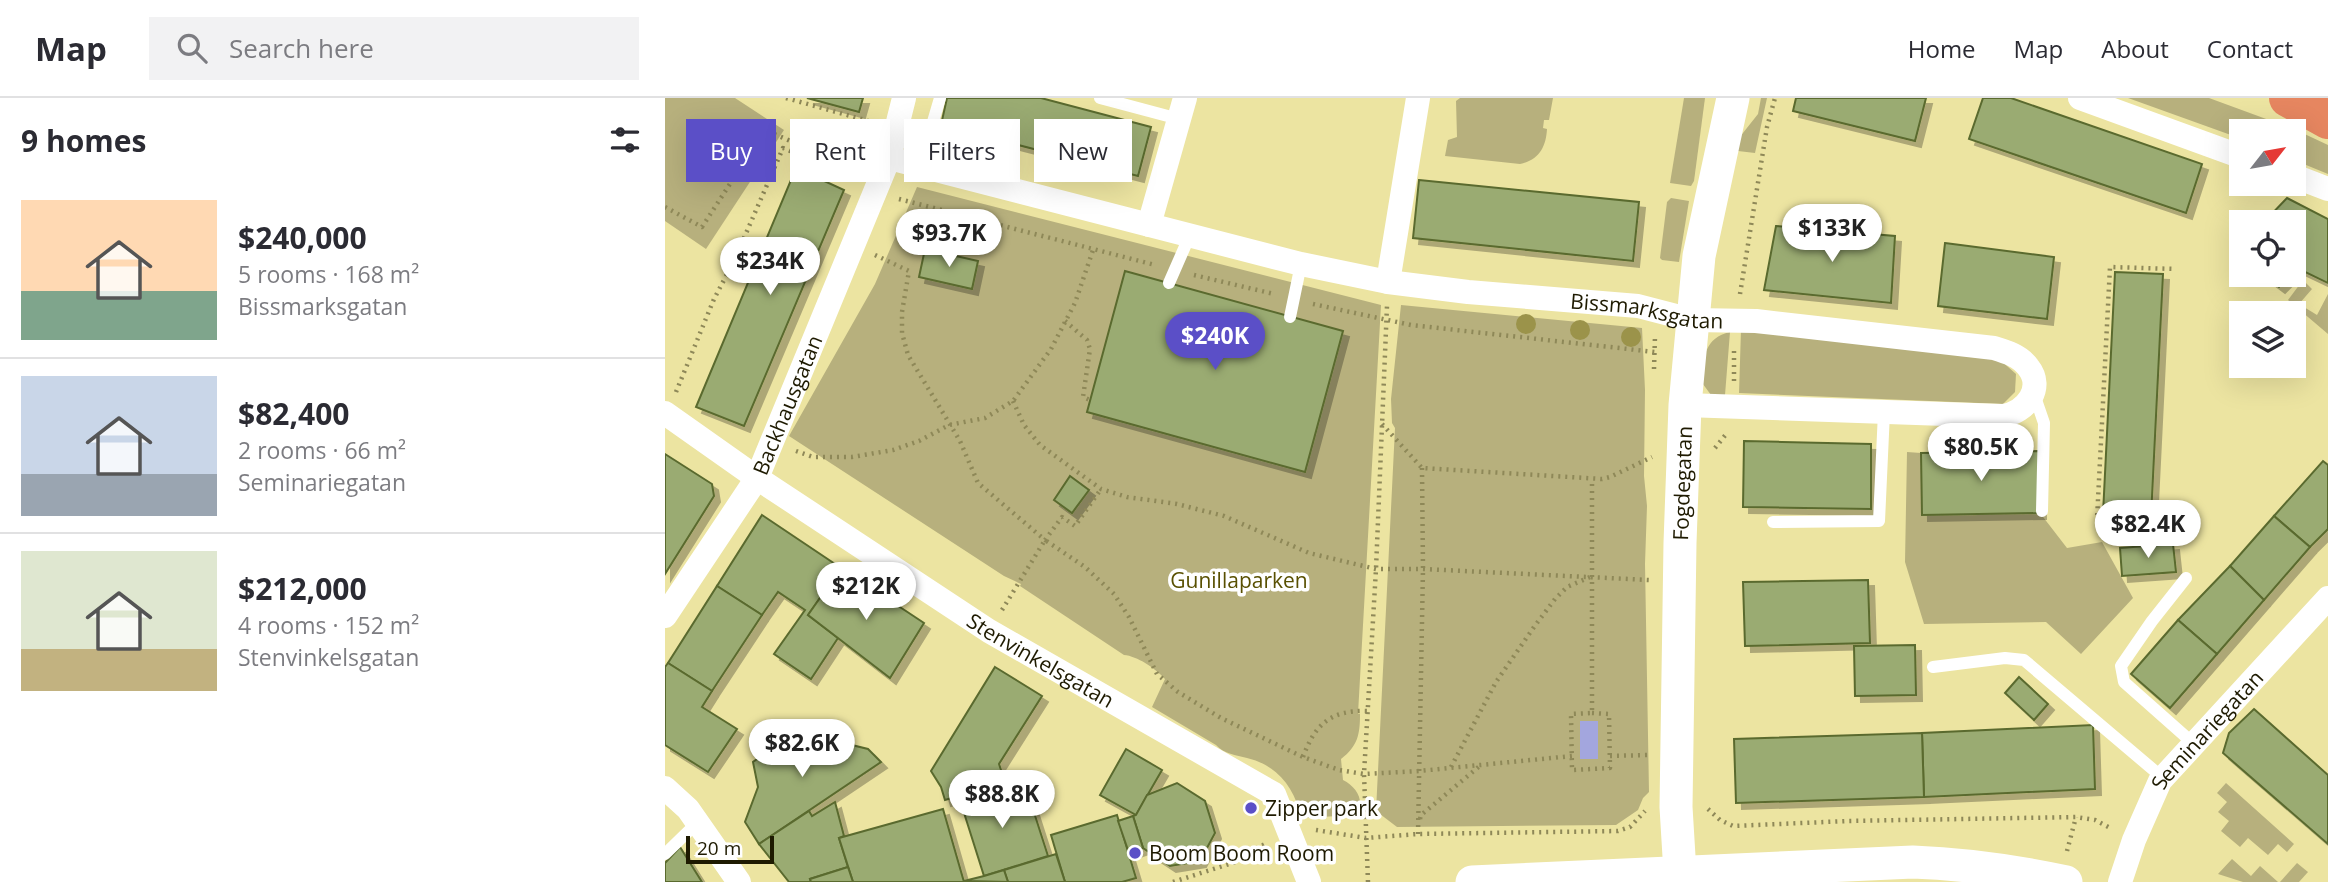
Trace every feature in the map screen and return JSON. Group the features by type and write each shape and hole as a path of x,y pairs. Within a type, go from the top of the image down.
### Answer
{"highway":[{"path":"2288,98 2328,120"}],"street":[{"name":"Backhausgatan","path":"890,150 905,98"},
{"path":"1388,282 1418,98"},
{"name":"Fogdegatan","path":"1680,873 1676,807 1685,405 1699,256 1733,98"},
{"path":"2080,98 2229,152"},
{"path":"1149,225 1182,109"},
{"path":"2307,181 2328,189"},
{"name":"Backhausgatan","path":"665,616 757,478 879,182"},
{"name":"Bissmarksgatan","path":"983,182 1301,264 1388,282 1468,292 1638,306 1692,320 1738,320 1994,348 2020,359 2030,369 2033,391"},
{"path":"1685,405 2003,416 2023,409 2033,391"},
{"name":"Stenvinkelsgatan","path":"670,405 757,478 989,631 1274,794 1309,882"},
{"name":"Seminariegatan","path":"2120,882 2134,840 2163,778 2328,598"},
{"path":"665,788 688,809 739,882"},
{"path":"1472,882 1913,862 1967,864 2011,876 2066,882"}],"lane":[{"path":"934,119 940,98"},
{"path":"1100,98 1182,109"},
{"path":"1169,283 1190,235"},
{"path":"1290,317 1301,264"},
{"path":"2033,391 2044,424 2042,511"},
{"path":"1773,522 1879,521 1884,412"},
{"path":"2186,578 2121,666 2123,682 2194,744"},
{"path":"1933,667 2005,659 2024,660 2163,778"},
{"path":"665,854 698,822"}],"path":[{"path":"786,98 897,129"},
{"path":"1714,448 1732,428 1734,349 1743,270 1767,127 1775,98"},
{"path":"665,208 702,228 765,130 790,140"},
{"path":"670,405 713,299 734,261 783,148 790,150"},
{"path":"853,245 909,271 902,312 902,333 908,355 960,441 978,483 1045,540 1085,567 1114,594 1129,617 1157,674 1178,692 1221,718 1303,757 1364,774 1572,755"},
{"path":"772,443 813,457 852,457 893,450 919,441 949,425 985,418 1013,401 1051,349 1075,303 1093,250"},
{"path":"2159,505 2158,524 2097,519 2110,267 2176,269"},
{"path":"1368,882 1364,774 1388,282"},
{"path":"1065,321 1087,340 1090,349 1083,397 1090,400"},
{"path":"1013,401 1024,425 1040,445 1101,489 1127,497 1224,516 1309,553 1376,569 1653,580"},
{"path":"1381,423 1422,468 1423,569 1418,834 1421,815 1483,764"},
{"path":"1422,468 1592,479 1610,477 1652,457"},
{"path":"1592,479 1592,713"},
{"path":"989,631 1062,517 1075,526 1101,489"},
{"path":"1451,768 1496,682 1534,627 1567,587 1591,576"},
{"path":"1303,757 1309,741 1326,719 1350,710 1367,711"},
{"path":"1592,713 1609,714 1610,768 1572,769 1571,714 1592,713"},
{"path":"1610,757 1655,755"},
{"path":"1705,796 1708,809"}],"green space":[{"path":"665,98 735,98 767,119 686,119 686,182 750,182 706,249 665,221"},
{"path":"1460,98 1553,98 1549,120 1544,120 1543,128 1547,129 1540,152 1520,164 1445,156 1448,140 1457,137 1456,101"},
{"path":"1684,98 1705,98 1694,181 1691,186 1670,183"},
{"path":"1761,98 1767,98 1755,153 1738,151 1739,138 1758,114"},
{"path":"2128,98 2209,98 2266,119 2229,119 2229,134"},
{"path":"776,125 784,130 776,142"},
{"path":"2307,135 2328,145 2328,174 2307,165"},
{"name":"Gunillaparken","path":"917,187 1381,305 1359,728 1357,739 1341,759 1343,780 1356,790 1360,800 1357,815 1301,818 1294,797 1276,772 1258,761 1230,754 1152,707 1165,679 1151,667 1124,655 1020,586 1021,584 1004,576 789,436 875,284","holes":["1125,272 1305,471 1087,412","1079,483 1088,490 1071,513 1063,507"]},
{"path":"1671,198 1689,201 1679,262 1660,258 1667,202"},
{"path":"2306,283 2312,289 2302,301 2288,300 2298,287 2306,287"},
{"path":"2328,294 2328,334 2306,315 2306,308 2317,315"},
{"path":"1401,305 1642,328 1645,390 1644,476 1647,506 1645,564 1649,792 1638,810 1616,825 1397,827 1376,811 1395,428 1392,423 1391,399"},
{"path":"1741,329 1998,358 2016,374 2015,392 2003,404 1739,393"},
{"path":"1730,332 1725,395 1711,395 1700,380 1704,357 1715,339"},
{"path":"1907,452 1921,453 1923,515 2040,513 2067,548 2102,542 2133,598 2081,654 2046,622 1924,624 1905,562"},
{"path":"2226,783 2294,844 2287,852 2278,844 2268,855 2248,838 2240,847 2221,831 2229,821 2218,812 2227,802 2217,793"},
{"path":"2232,859 2251,876 2260,866 2278,882 2243,882 2218,874"},
{"path":"2297,863 2308,872 2299,882 2280,882"}],"water":[{"path":"1580,721 1598,721 1598,759 1580,759"}],"building":[{"path":"807,98 863,98 859,112"},
{"path":"947,98 1041,98 1121,119 1034,119 1034,149 1020,145 1020,119 942,119"},
{"path":"1796,98 1926,98 1915,141 1793,111"},
{"path":"1983,98 2011,98 2202,164 2186,213 1969,139"},
{"path":"1132,122 1151,127 1138,176 1132,174"},
{"path":"1419,180 1639,202 1633,261 1413,238"},
{"path":"790,182 827,182 844,190 744,426 696,407"},
{"path":"2287,198 2328,219 2328,283 2306,272 2306,210 2276,210"},
{"path":"1776,226 1895,236 1891,303 1764,290"},
{"path":"1945,243 2054,257 2047,319 1938,306"},
{"path":"925,249 978,261 972,289 919,277"},
{"path":"1125,271 1343,331 1305,472 1087,412"},
{"path":"2115,272 2163,274 2151,517 2103,514"},
{"path":"1744,441 1871,444 1871,509 1743,507"},
{"path":"2039,451 2040,513 1922,515 1921,453"},
{"path":"665,454 712,484 714,496 665,574"},
{"path":"2323,461 2328,465 2328,529 2310,547 2274,516"},
{"path":"1070,476 1089,490 1072,513 1054,500"},
{"path":"762,515 841,568 808,615 838,638 811,679 774,654 805,610 778,592 762,615 717,586"},
{"path":"2274,516 2310,547 2264,600 2230,566"},
{"path":"2173,544 2176,572 2122,576 2120,548"},
{"path":"2230,566 2264,600 2217,654 2178,620"},
{"path":"841,568 924,623 890,678 808,615"},
{"path":"1868,580 1870,643 1745,646 1743,582"},
{"path":"717,586 762,615 712,691 668,663"},
{"path":"2178,620 2217,654 2170,708 2131,674"},
{"path":"1915,645 1916,695 1855,696 1854,646"},
{"path":"668,663 712,691 702,707 737,729 708,772 665,745 665,667"},
{"path":"995,667 1042,696 999,764 1005,782 945,800 931,771"},
{"path":"2019,677 2048,704 2034,720 2005,693"},
{"path":"2254,709 2328,775 2328,844 2223,753 2229,733"},
{"path":"804,725 815,736 868,749 881,762 759,844 745,822 758,787 753,762"},
{"path":"2093,725 2095,789 1924,797 1922,733"},
{"path":"1922,733 1924,797 1736,803 1734,739"},
{"path":"1126,749 1162,770 1136,815 1100,795"},
{"path":"1005,782 1012,806 1030,800 1048,856 984,876 959,797"},
{"path":"1177,783 1205,801 1215,833 1200,861 1170,866 1143,848 1133,816 1147,795"},
{"path":"835,802 844,836 839,838 848,867 810,879 811,882 789,882 759,844 809,811 812,816"},
{"path":"943,809 964,882 853,882 839,838"},
{"path":"1117,815 1136,878 1122,882 1065,882 1051,835"},
{"path":"1133,816 1143,848 1129,853 1118,821"},
{"path":"680,847 702,882 665,882 665,863"},
{"path":"1056,854 1065,882 1008,882 1004,870"},
{"path":"848,867 853,882 811,882 810,879"},
{"path":"1004,870 1008,882 964,881 984,876"}],"place":[{"name":"Zipper park","path":"1251,808"},
{"name":"Boom Boom Room","path":"1135,853"}]}
